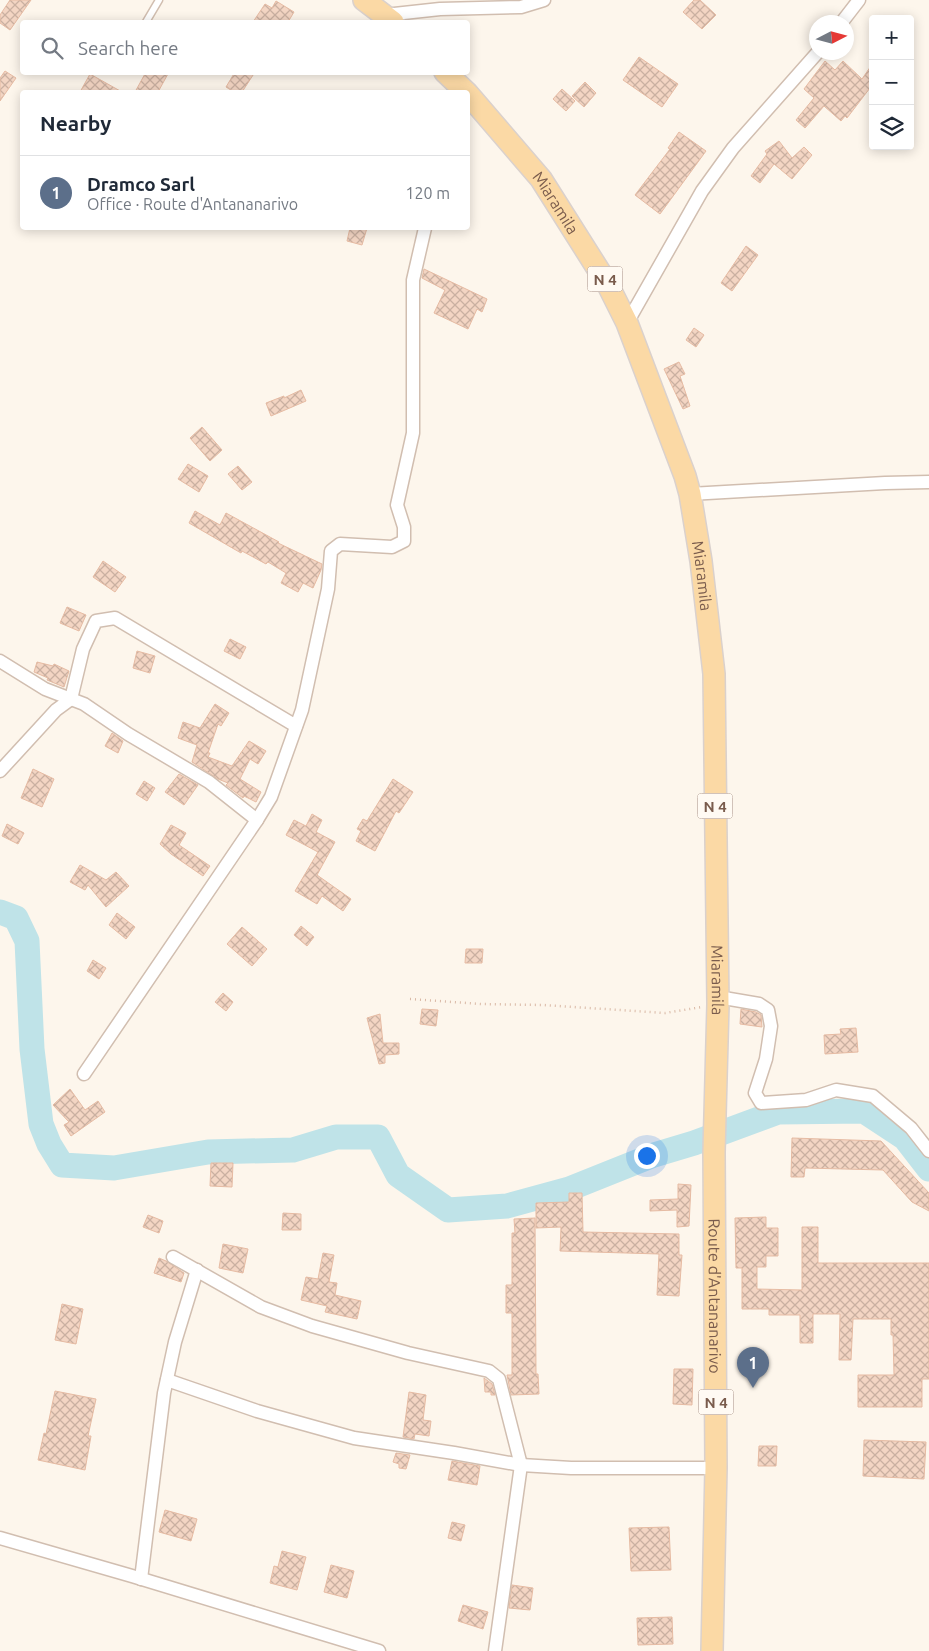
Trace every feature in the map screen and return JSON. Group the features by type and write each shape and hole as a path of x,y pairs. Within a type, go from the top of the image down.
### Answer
{"main road":[{"path":"364,0 389,19"},
{"name":"Miaramila","path":"448,75 463,90"},
{"name":"Miaramila","path":"470,98 541,179 608,285 627,323 685,476 690,494 701,561 714,674 718,1000 715,1121"},
{"name":"Route d'Antananarivo","path":"712,1651 716,1468 715,1121"}],"street":[{"path":"389,19 440,9 521,7 544,0"},
{"path":"848,15 860,0"},
{"path":"627,323 702,191 734,148 811,60"},
{"path":"84,1074 271,797 302,710 328,589 331,551 340,544 392,547 404,541 404,527 396,505 413,433 413,280 425,230"},
{"path":"690,494 929,482"},
{"path":"0,771 56,710 70,699 83,649 96,622 115,618 296,726"},
{"path":"0,661 45,689 84,704 128,734 208,782 257,820"},
{"path":"718,1000 759,1004 768,1010 771,1026 766,1059 755,1093 761,1103 806,1100 836,1090 873,1096 911,1128 929,1151"},
{"path":"173,1257 261,1307 312,1326 408,1353 489,1371 499,1379 521,1466 495,1651"},
{"path":"141,1579 167,1380 175,1342 196,1270"},
{"path":"167,1380 257,1411 354,1438 454,1453 521,1466 716,1468"},
{"path":"0,1538 379,1651"}],"lane":[{"path":"147,20 159,0"}],"path":[{"path":"410,999 664,1013 718,1000"}],"building":[{"path":"10,0 31,0 10,30 0,23 0,15"},
{"path":"694,0 700,0 716,15 702,29 683,12"},
{"path":"276,1 294,12 289,20 254,20 265,4 272,8"},
{"path":"639,57 678,84 662,107 623,80"},
{"path":"825,61 835,70 843,61 862,79 869,69 869,89 847,118 845,116 841,121 824,106 805,128 796,120 814,98 804,89"},
{"path":"5,71 16,78 0,101 0,78"},
{"path":"89,75 92,75 118,90 81,90"},
{"path":"144,75 167,75 159,90 136,90"},
{"path":"233,75 253,75 243,90 231,90 226,87"},
{"path":"585,82 596,93 584,107 572,96"},
{"path":"562,89 575,101 566,111 553,99"},
{"path":"679,132 706,151 660,214 635,195 670,149 668,148"},
{"path":"779,141 792,158 804,147 812,155 792,179 774,164 760,183 751,176 767,154 765,151"},
{"path":"350,230 366,230 362,245 347,241"},
{"path":"746,246 758,255 732,291 721,283"},
{"path":"424,269 487,299 482,312 477,309 468,329 434,313 445,290 422,278"},
{"path":"694,328 704,335 696,347 686,340"},
{"path":"679,362 685,374 680,376 690,406 683,409 664,369"},
{"path":"301,390 306,401 271,416 266,403 284,396 284,398"},
{"path":"202,427 222,450 210,461 190,438"},
{"path":"188,464 208,476 199,492 178,479"},
{"path":"238,466 252,482 242,490 228,474"},
{"path":"195,511 220,525 226,513 278,543 322,564 313,588 303,583 298,592 281,583 286,573 268,562 266,564 242,551 241,553 189,523"},
{"path":"103,561 126,577 115,592 93,577"},
{"path":"67,607 86,615 79,631 60,623"},
{"path":"230,639 246,647 240,659 224,651"},
{"path":"137,651 155,656 150,673 133,668"},
{"path":"37,662 53,666 54,664 69,671 64,687 34,672"},
{"path":"215,704 229,713 221,726 218,724 208,757 232,766 249,741 266,751 258,764 250,759 240,779 261,792 256,802 244,796 243,798 226,785 228,783 218,779 192,762 197,745 178,738 183,722 200,728"},
{"path":"112,733 123,741 118,753 105,746"},
{"path":"33,769 54,779 42,807 21,798"},
{"path":"179,774 198,785 184,805 165,792"},
{"path":"393,779 413,792 399,813 396,811 375,851 356,841 361,831 357,829 363,819 367,821"},
{"path":"144,781 155,788 147,801 136,794"},
{"path":"312,814 322,820 316,832 335,842 317,875 351,899 343,911 322,896 317,904 295,891 318,852 286,835 294,820 306,826"},
{"path":"7,824 24,833 18,844 2,836"},
{"path":"171,825 186,833 179,845 210,866 203,876 160,844"},
{"path":"80,865 106,880 116,872 129,886 106,907 88,885 85,890 70,882"},
{"path":"117,913 135,927 126,939 109,925"},
{"path":"301,926 314,937 307,946 294,935"},
{"path":"242,927 267,949 252,966 227,944"},
{"path":"466,949 483,949 482,963 465,963"},
{"path":"93,960 106,968 99,979 87,971"},
{"path":"223,993 233,1002 226,1011 215,1002"},
{"path":"422,1009 438,1010 436,1026 420,1024"},
{"path":"741,1009 761,1015 762,1027 740,1024"},
{"path":"380,1014 383,1043 399,1043 399,1054 385,1055 385,1063 379,1064 367,1018"},
{"path":"856,1028 858,1052 825,1054 824,1035 841,1034 840,1029"},
{"path":"70,1089 85,1110 98,1101 105,1112 71,1136 64,1125 69,1122 53,1105"},
{"path":"792,1138 881,1141 929,1193 929,1211 912,1202 883,1170 805,1168 804,1177 791,1177"},
{"path":"211,1163 233,1163 232,1187 210,1186"},
{"path":"678,1184 691,1185 689,1226 677,1227 677,1210 650,1211 650,1200 678,1199"},
{"path":"569,1193 582,1193 583,1232 679,1234 679,1255 682,1255 679,1296 657,1295 659,1254 560,1251 561,1227 536,1228 536,1203 569,1202"},
{"path":"283,1213 301,1214 301,1230 282,1230"},
{"path":"148,1215 163,1221 159,1233 143,1227"},
{"path":"766,1217 766,1228 778,1228 778,1256 766,1256 766,1267 757,1267 757,1289 802,1290 802,1227 818,1227 818,1263 929,1263 929,1379 922,1379 922,1407 858,1407 858,1375 894,1375 891,1319 853,1319 851,1360 839,1360 840,1314 813,1314 813,1343 800,1343 800,1315 769,1315 769,1309 742,1309 742,1268 736,1268 735,1218"},
{"path":"535,1218 536,1374 538,1374 539,1394 511,1395 507,1375 512,1375 512,1313 506,1313 506,1285 512,1285 512,1233 515,1233 514,1219"},
{"path":"223,1244 248,1249 243,1273 219,1268"},
{"path":"323,1253 334,1255 329,1282 337,1283 335,1295 361,1301 357,1319 325,1312 327,1306 301,1300 306,1277 318,1279"},
{"path":"159,1258 184,1273 181,1282 154,1273"},
{"path":"62,1304 83,1309 76,1344 55,1340"},
{"path":"674,1369 693,1369 692,1405 673,1404"},
{"path":"484,1378 492,1384 495,1395 491,1395 491,1392 485,1392"},
{"path":"55,1391 96,1399 88,1436 91,1436 85,1470 38,1460 44,1433 46,1434"},
{"path":"409,1392 426,1395 423,1420 431,1421 429,1436 415,1434 414,1439 403,1437"},
{"path":"864,1440 926,1442 924,1479 863,1476"},
{"path":"759,1446 777,1446 776,1466 758,1466"},
{"path":"396,1453 410,1455 406,1469 399,1468 399,1464 393,1462"},
{"path":"452,1461 480,1466 477,1485 448,1480"},
{"path":"165,1510 197,1519 191,1541 159,1532"},
{"path":"452,1522 465,1525 461,1541 448,1538"},
{"path":"669,1527 671,1570 631,1571 629,1528"},
{"path":"282,1551 306,1557 297,1590 270,1583 274,1566 278,1567"},
{"path":"331,1565 354,1571 347,1598 324,1592"},
{"path":"512,1585 533,1588 530,1610 509,1608"},
{"path":"463,1605 488,1612 483,1629 458,1621"},
{"path":"672,1617 673,1644 638,1645 637,1618"}],"waterway":[{"path":"0,912 16,918 27,941 32,1049 41,1124 49,1144 62,1165 114,1168 208,1152 293,1150 336,1137 378,1137 398,1175 448,1210 507,1206 569,1189 654,1155 694,1143 778,1112 864,1111 905,1138 929,1169"}],"place":[{"name":"Dramco Sarl","path":"753,1388"}]}
